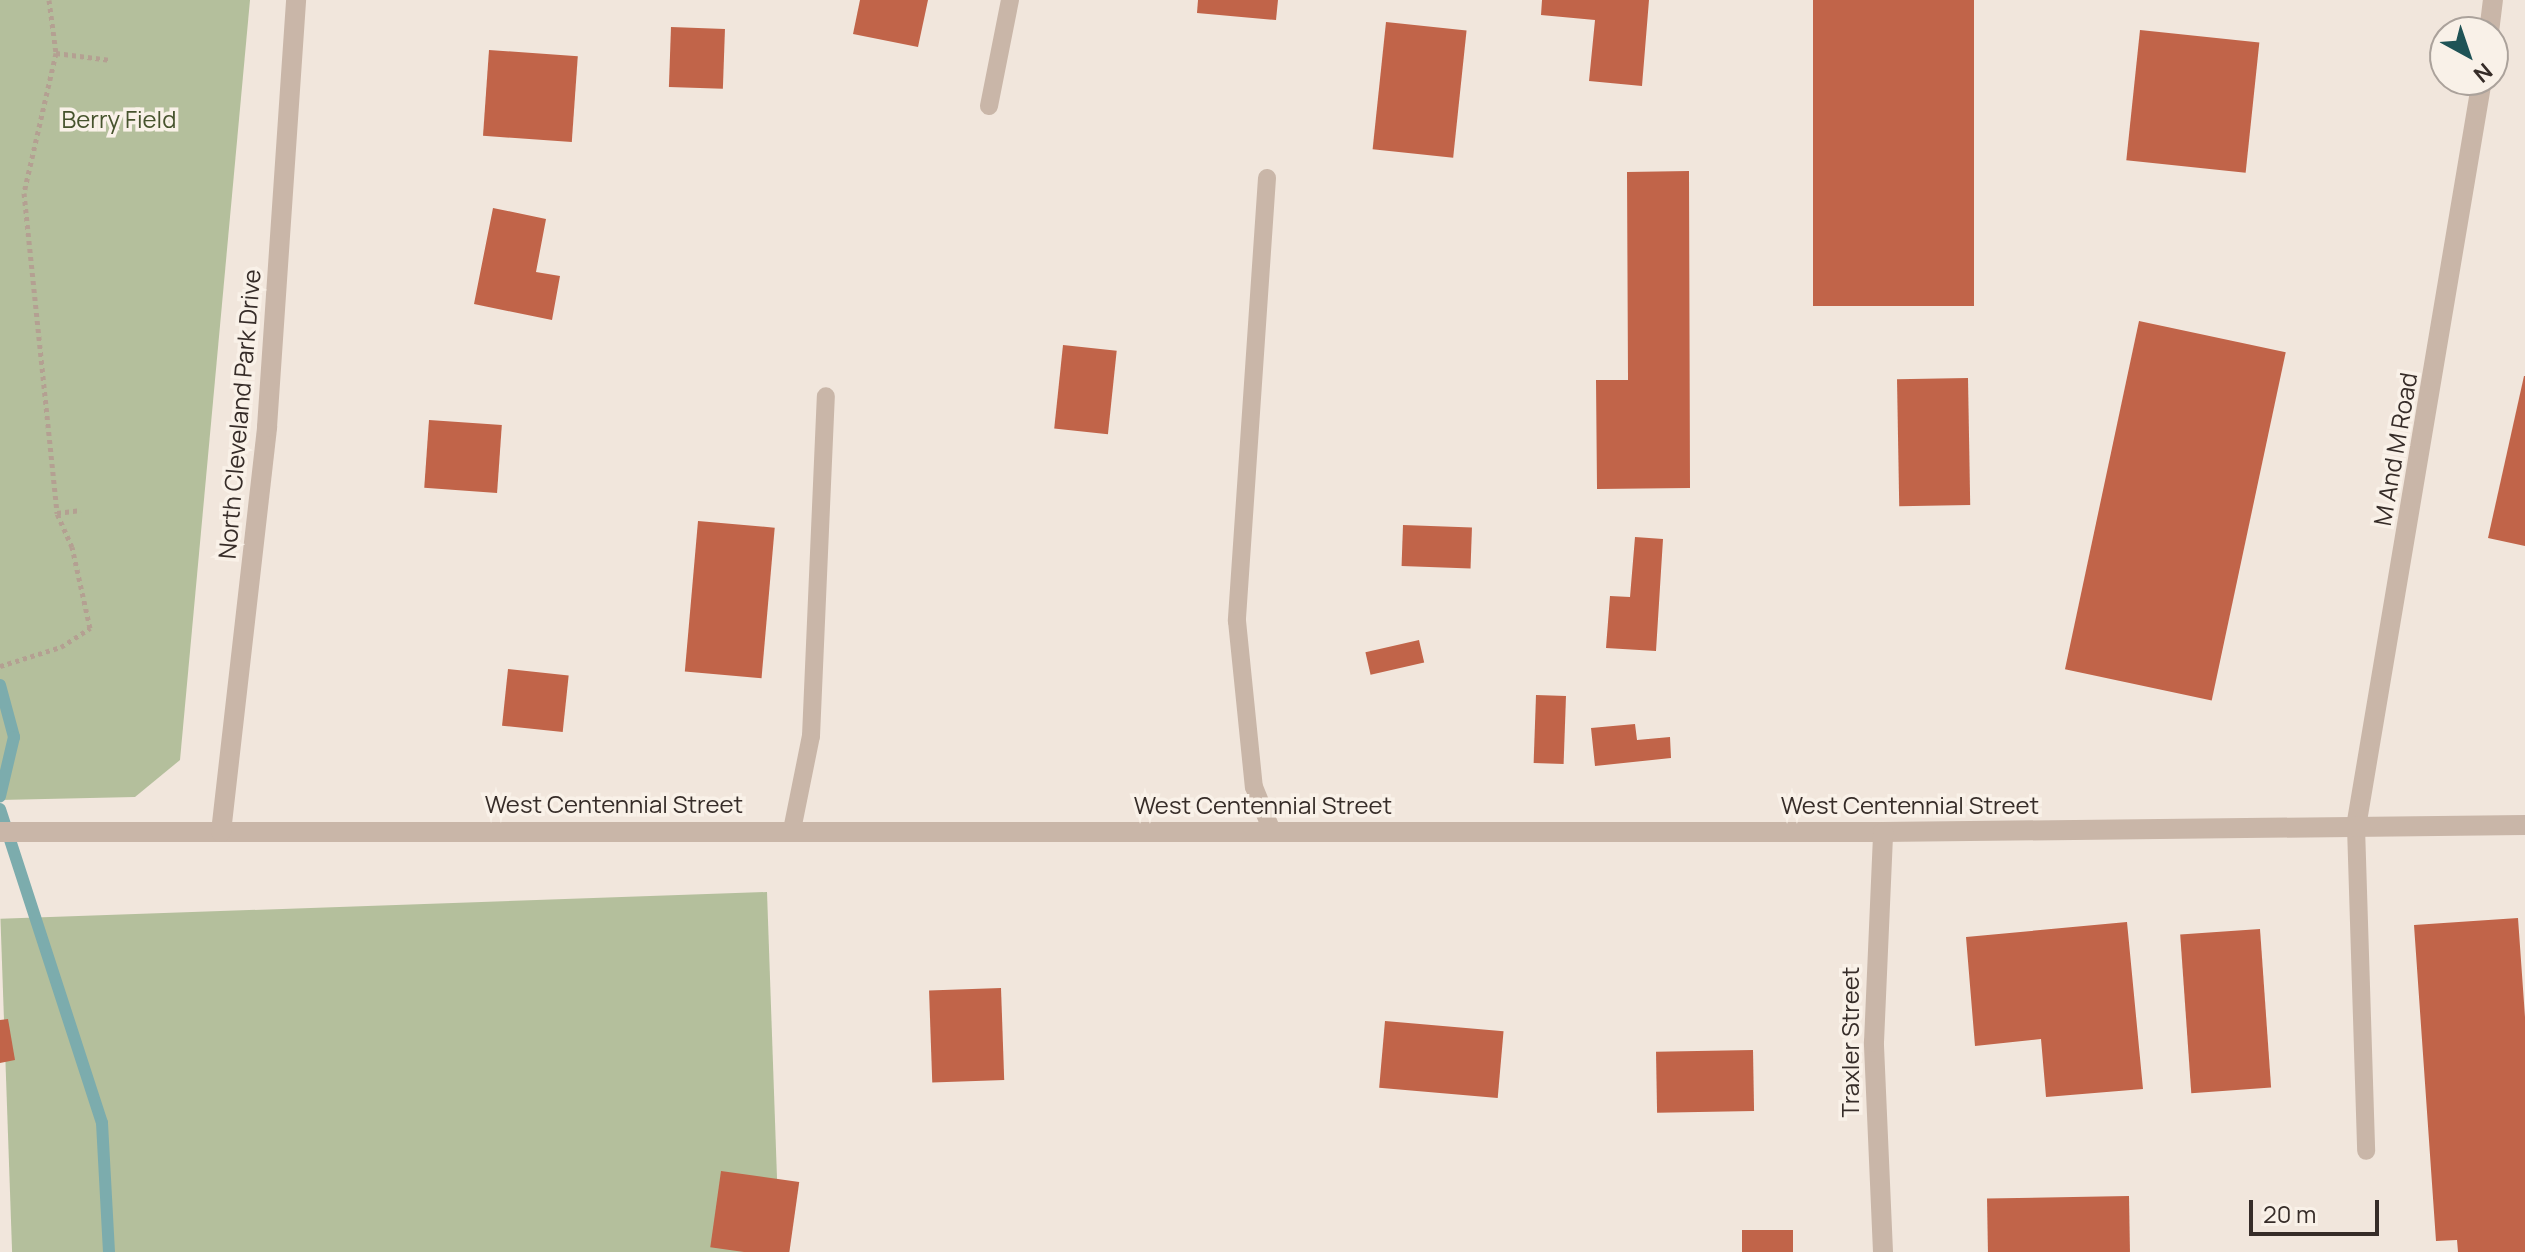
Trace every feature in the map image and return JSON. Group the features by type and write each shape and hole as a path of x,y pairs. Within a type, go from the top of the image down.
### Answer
{"street":[{"name":"North Cleveland Park Drive","path":"221,832 267,427 296,0"},
{"name":"M And M Road","path":"2356,827 2479,96"},
{"name":"West Centennial Street","path":"0,832 82,829 221,832 1883,832 2525,825"},
{"name":"Traxler Street","path":"1883,832 1874,1042 1883,1252"}],"lane":[{"path":"989,106 1010,0"},
{"path":"1267,178 1237,621 1254,787 1272,831"},
{"path":"792,830 811,736 826,396"},
{"path":"2356,827 2366,1151"}],"path":[{"path":"0,666 61,647 90,628 72,547 57,513 24,193 56,53 49,0"},
{"path":"56,53 111,60"},
{"path":"57,513 81,510"}],"green space":[{"name":"Berry Field","path":"0,0 250,0 180,760 135,797 0,800"},
{"path":"767,892 780,1252 12,1252 0,919"}],"building":[{"path":"860,0 928,0 918,47 853,34"},
{"path":"1198,0 1278,0 1276,20 1197,13"},
{"path":"1542,0 1649,0 1642,86 1589,81 1595,20 1541,15"},
{"path":"1813,0 1974,0 1974,306 1813,306"},
{"path":"1386,22 1467,30 1453,158 1373,149"},
{"path":"671,27 725,29 723,89 669,87"},
{"path":"2140,30 2259,43 2246,173 2126,160"},
{"path":"489,50 578,56 572,142 483,136"},
{"path":"1689,171 1690,488 1597,489 1596,380 1628,380 1627,172"},
{"path":"493,208 546,219 536,272 560,276 552,320 474,304"},
{"path":"2139,321 2286,352 2212,700 2065,669"},
{"path":"1063,345 1117,351 1108,434 1054,429"},
{"path":"2525,376 2525,546 2488,538"},
{"path":"1968,378 1970,505 1899,506 1897,379"},
{"path":"429,420 502,425 497,493 424,488"},
{"path":"698,521 775,528 762,678 685,671"},
{"path":"1403,525 1472,527 1471,568 1402,566"},
{"path":"1635,537 1663,539 1656,651 1606,648 1610,596 1630,597"},
{"path":"1419,640 1424,662 1371,675 1365,652"},
{"path":"508,669 569,675 563,732 502,726"},
{"path":"1536,695 1566,696 1564,764 1534,763"},
{"path":"1635,724 1637,740 1670,737 1671,758 1595,766 1591,728"},
{"path":"2518,918 2525,1017 2525,1252 2458,1252 2457,1240 2436,1241 2414,925"},
{"path":"2127,922 2143,1089 2046,1097 2041,1039 1975,1046 1966,937"},
{"path":"2260,929 2271,1088 2191,1093 2180,935"},
{"path":"1001,988 1004,1080 932,1082 929,991"},
{"path":"8,1019 15,1060 0,1063 0,1020"},
{"path":"1385,1021 1504,1031 1498,1098 1379,1088"},
{"path":"1753,1050 1754,1111 1657,1113 1656,1052"},
{"path":"721,1171 799,1182 789,1252 744,1252 710,1247"},
{"path":"2129,1196 2130,1252 1988,1252 1987,1198"},
{"path":"1742,1230 1793,1230 1793,1252 1742,1252"}],"waterway":[{"path":"0,685 14,737 0,796"},
{"path":"0,809 102,1123 109,1252"}]}
